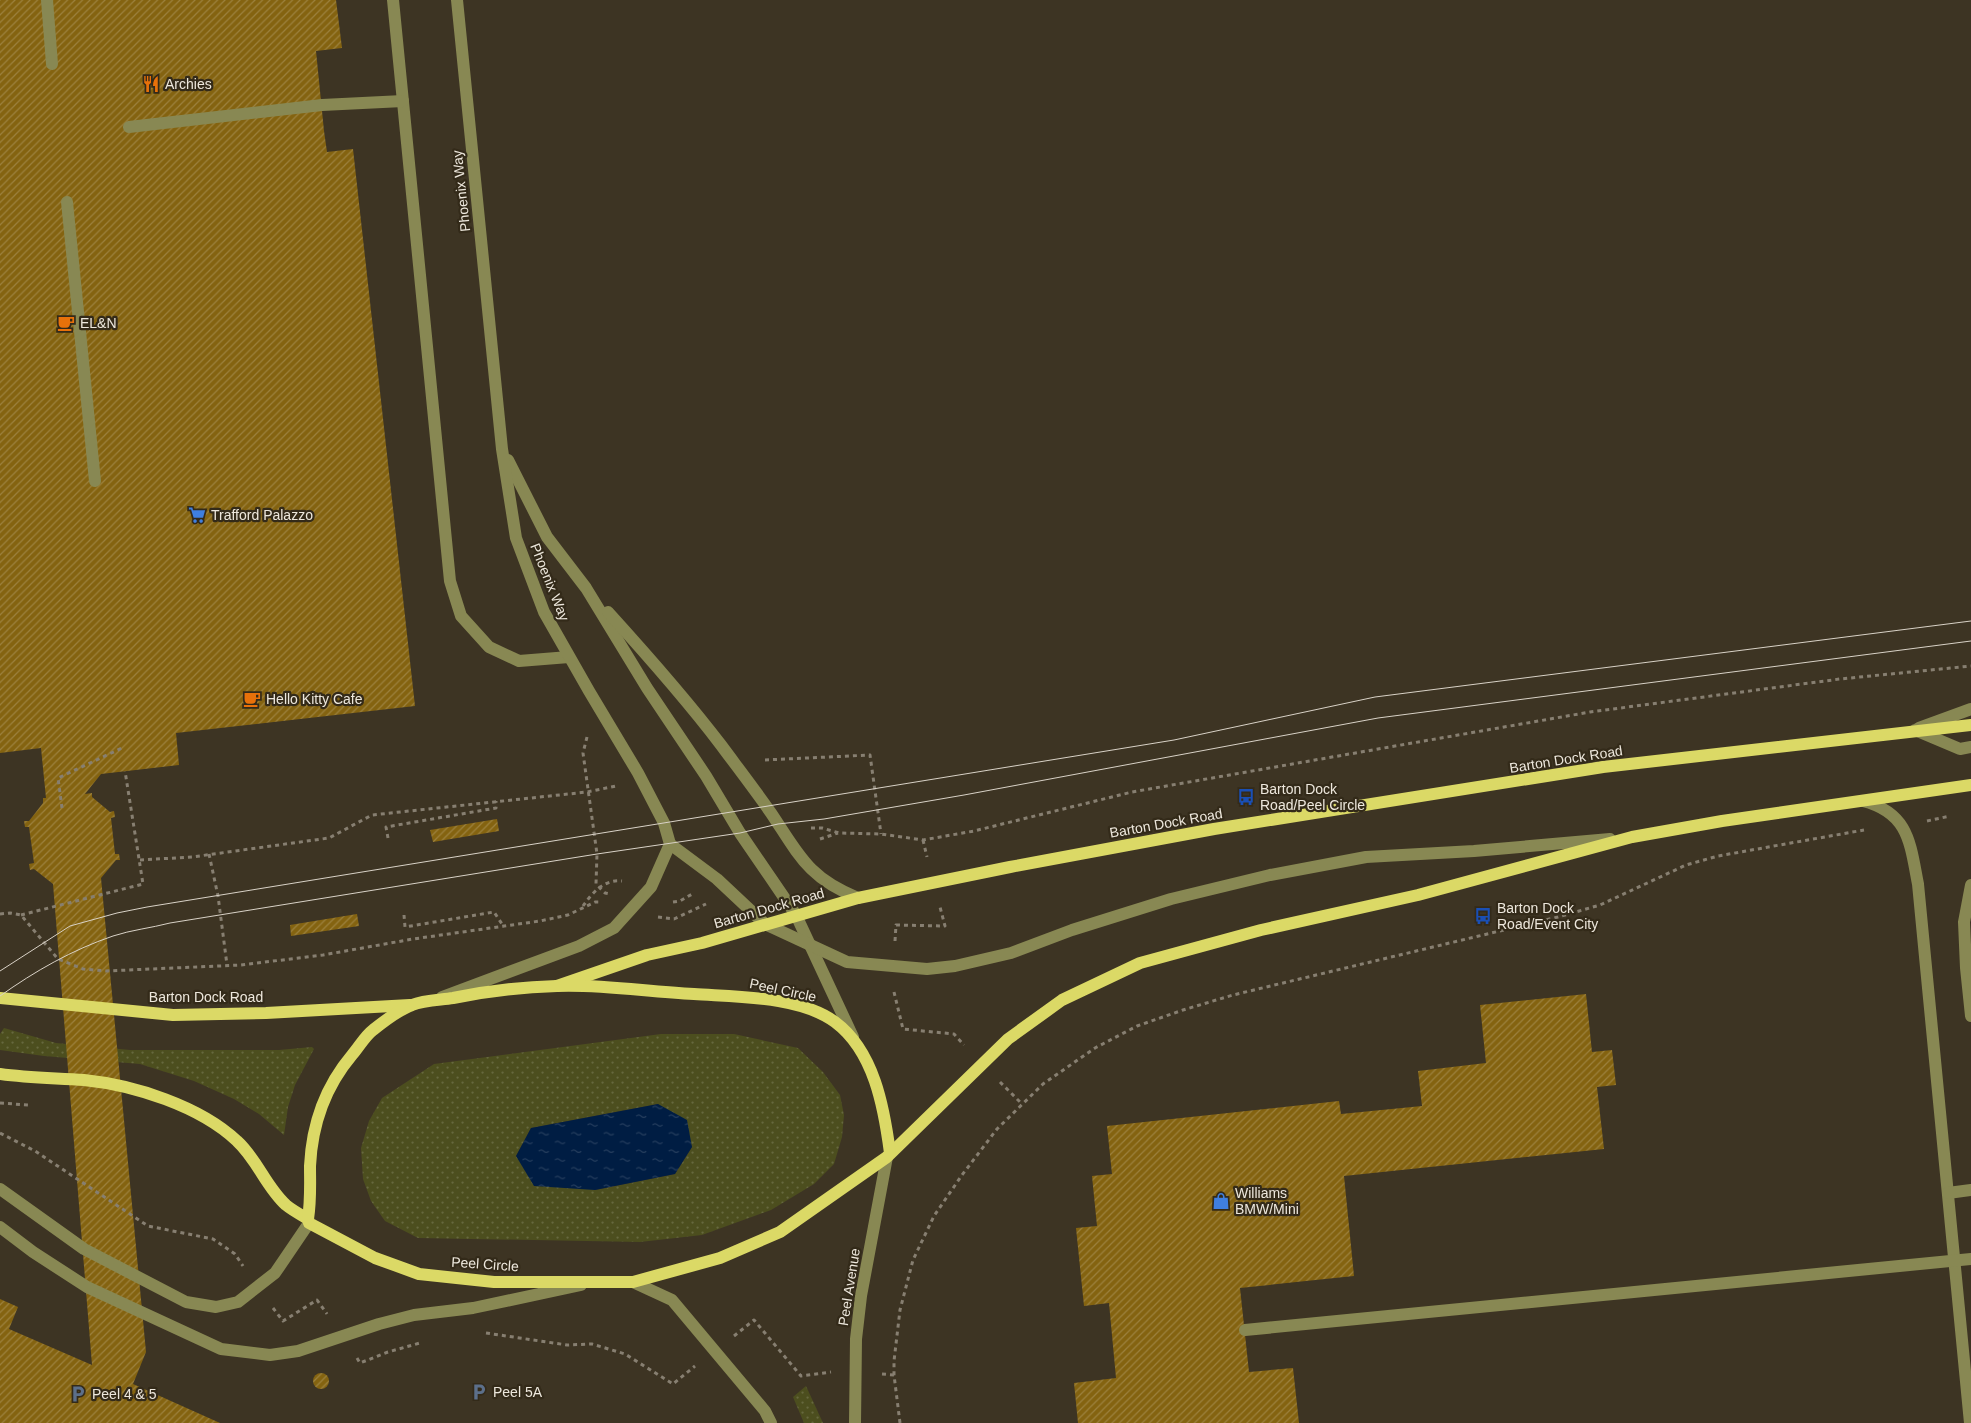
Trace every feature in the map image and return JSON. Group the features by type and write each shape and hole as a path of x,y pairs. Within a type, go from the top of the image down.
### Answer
{"main road":[{"name":"Barton Dock Road","path":"557,986 647,955 702,942 858,898 953,878 1214,829 1603,768 1915,730 1971,725"},
{"path":"888,1155 1008,1039 1062,1000 1140,963 1261,930 1418,895 1632,837 1722,820 1971,785"},
{"name":"Peel Circle","path":"557,986 738,996 814,1009 834,1021 853,1037 873,1078 885,1116 888,1155 780,1232 720,1258 633,1282 494,1282 419,1274 375,1258 308,1221 311,1198 310,1166 314,1130 326,1095 341,1067 372,1030 412,1005 470,994 557,986"},
{"name":"Barton Dock Road","path":"0,998 173,1015 266,1013 412,1005"},
{"path":"0,1074 19,1077 85,1080 110,1084 182,1106 212,1121 238,1141 285,1204 308,1221"}],"street":[{"path":"47,0 52,64"},
{"path":"393,0 450,581 461,616 489,647 519,661 569,657"},
{"name":"Phoenix Way","path":"457,0 502,449 516,538 544,612 638,773 664,823 670,844"},
{"path":"129,127 322,105 403,101"},
{"path":"67,202 95,481"},
{"path":"502,449 548,537 586,588 667,678 772,814 798,854 817,876 838,890 858,898"},
{"path":"586,588 647,688 706,776 740,834 766,868 796,915 853,1037"},
{"path":"1915,730 1971,710"},
{"path":"1915,730 1960,749 1971,747"},
{"path":"1862,800 1880,805 1893,814 1902,825 1911,847 1918,884 1970,1423"},
{"path":"426,1003 579,946 614,928 651,887 670,844 717,879 764,924 847,962 928,969 955,966 1011,953 1072,930 1171,900 1270,875 1366,858 1474,851 1632,837"},
{"path":"1971,885 1964,922 1971,1016"},
{"name":"Peel Avenue","path":"856,1423 856,1340 861,1296 888,1155"},
{"path":"0,1189 84,1249 186,1302 216,1308 238,1302 275,1273 308,1221"},
{"path":"1948,1193 1971,1190"},
{"path":"0,1227 49,1263 87,1287 221,1349 238,1352 270,1355 298,1351 379,1324 414,1315 473,1308 590,1283"},
{"path":"1244,1330 1971,1259"},
{"path":"633,1282 672,1300 765,1411 771,1423"}],"path":[{"path":"839,833 881,834 923,840 974,831 1132,792 1590,712 1830,680 1971,666"},
{"path":"583,906 592,893 599,888 596,884 597,854 583,752 596,703"},
{"path":"62,808 58,778 122,748"},
{"path":"768,760 870,755 881,834"},
{"path":"0,914 20,915 143,884 125,771"},
{"path":"140,860 210,854 329,838 372,815 587,792 616,786"},
{"path":"388,838 386,827 496,808 496,801"},
{"path":"900,1423 894,1374 900,1310 913,1260 934,1216 997,1129 1043,1084 1095,1048 1138,1026 1233,995 1558,917 1600,905 1686,865 1718,856 1848,832"},
{"path":"210,854 228,965"},
{"path":"20,915 58,959 83,969 106,971 228,965 323,955 413,939 540,921 568,915 587,904"},
{"path":"404,915 405,926 494,912 504,927"},
{"path":"0,1133 35,1151 148,1226 213,1239 235,1254 258,1288"},
{"path":"673,1384 754,1320 801,1376 828,1372 894,1374"}],"shaded area":[{"path":"4,1028 56,1043 130,1050 279,1050 312,1047 314,1049 295,1085 288,1107 284,1135 259,1114 234,1099 194,1081 140,1064 44,1056 0,1050 0,1034"},
{"path":"661,1034 734,1034 798,1048 823,1072 840,1095 844,1115 842,1137 834,1164 814,1184 771,1210 702,1235 640,1242 418,1238 385,1221 371,1201 363,1179 361,1148 369,1121 382,1098 434,1064","holes":["658,1104 692,1147 675,1174 595,1190 516,1156 531,1128"]},
{"path":"806,1386 823,1423 804,1423 793,1397"}],"water":[{"path":"658,1104 687,1120 692,1147 675,1174 595,1190 534,1186 516,1156 531,1128"}],"building":[{"name":"Trafford Palazzo","path":"0,0 336,0 342,48 316,51 324,131 327,152 353,149 415,706 176,733 179,765 101,774 85,794 92,793 92,797 110,812 114,811 115,817 111,818 115,854 119,854 120,860 116,860 101,878 146,1352 133,1384 220,1423 0,1423 0,1299 18,1307 9,1329 92,1365 53,884 34,869 30,870 29,864 34,863 29,827 25,827 24,821 29,821 43,803 43,798 46,798 41,748 0,753"},
{"path":"497,819 499,831 433,842 430,830"},
{"path":"357,914 359,926 291,936 290,925"},
{"name":"Williams BMW/Mini","path":"1586,994 1592,1052 1612,1050 1616,1085 1597,1087 1604,1149 1344,1176 1354,1276 1240,1288 1249,1372 1293,1368 1299,1423 1078,1423 1074,1383 1116,1378 1109,1303 1084,1306 1076,1228 1097,1226 1092,1176 1112,1174 1107,1126 1339,1101 1341,1114 1422,1106 1418,1071 1486,1063 1480,1005"},
{"path":"318,1373 324,1373 329,1378 327,1387 318,1389 313,1384 313,1378"}],"tram line":[{"path":"0,971 70,926 147,907 1174,740 1375,697 1971,621"},
{"path":"0,996 40,970 83,948 120,934 170,923 597,854 740,833 778,824 824,819 1378,718 1971,641"}],"place":[{"name":"Archies","path":"151,84"},
{"name":"EL&N","path":"66,323"},
{"name":"Trafford Palazzo","path":"197,515"},
{"name":"Hello Kitty Cafe","path":"252,699"},
{"name":"Barton Dock Road/Peel Circle","path":"1246,797"},
{"name":"Barton Dock Road/Event City","path":"1483,916"},
{"name":"Williams BMW/Mini","path":"1221,1201"},
{"name":"Peel 5A","path":"479,1392"},
{"name":"Peel 4 & 5","path":"78,1394"}]}
